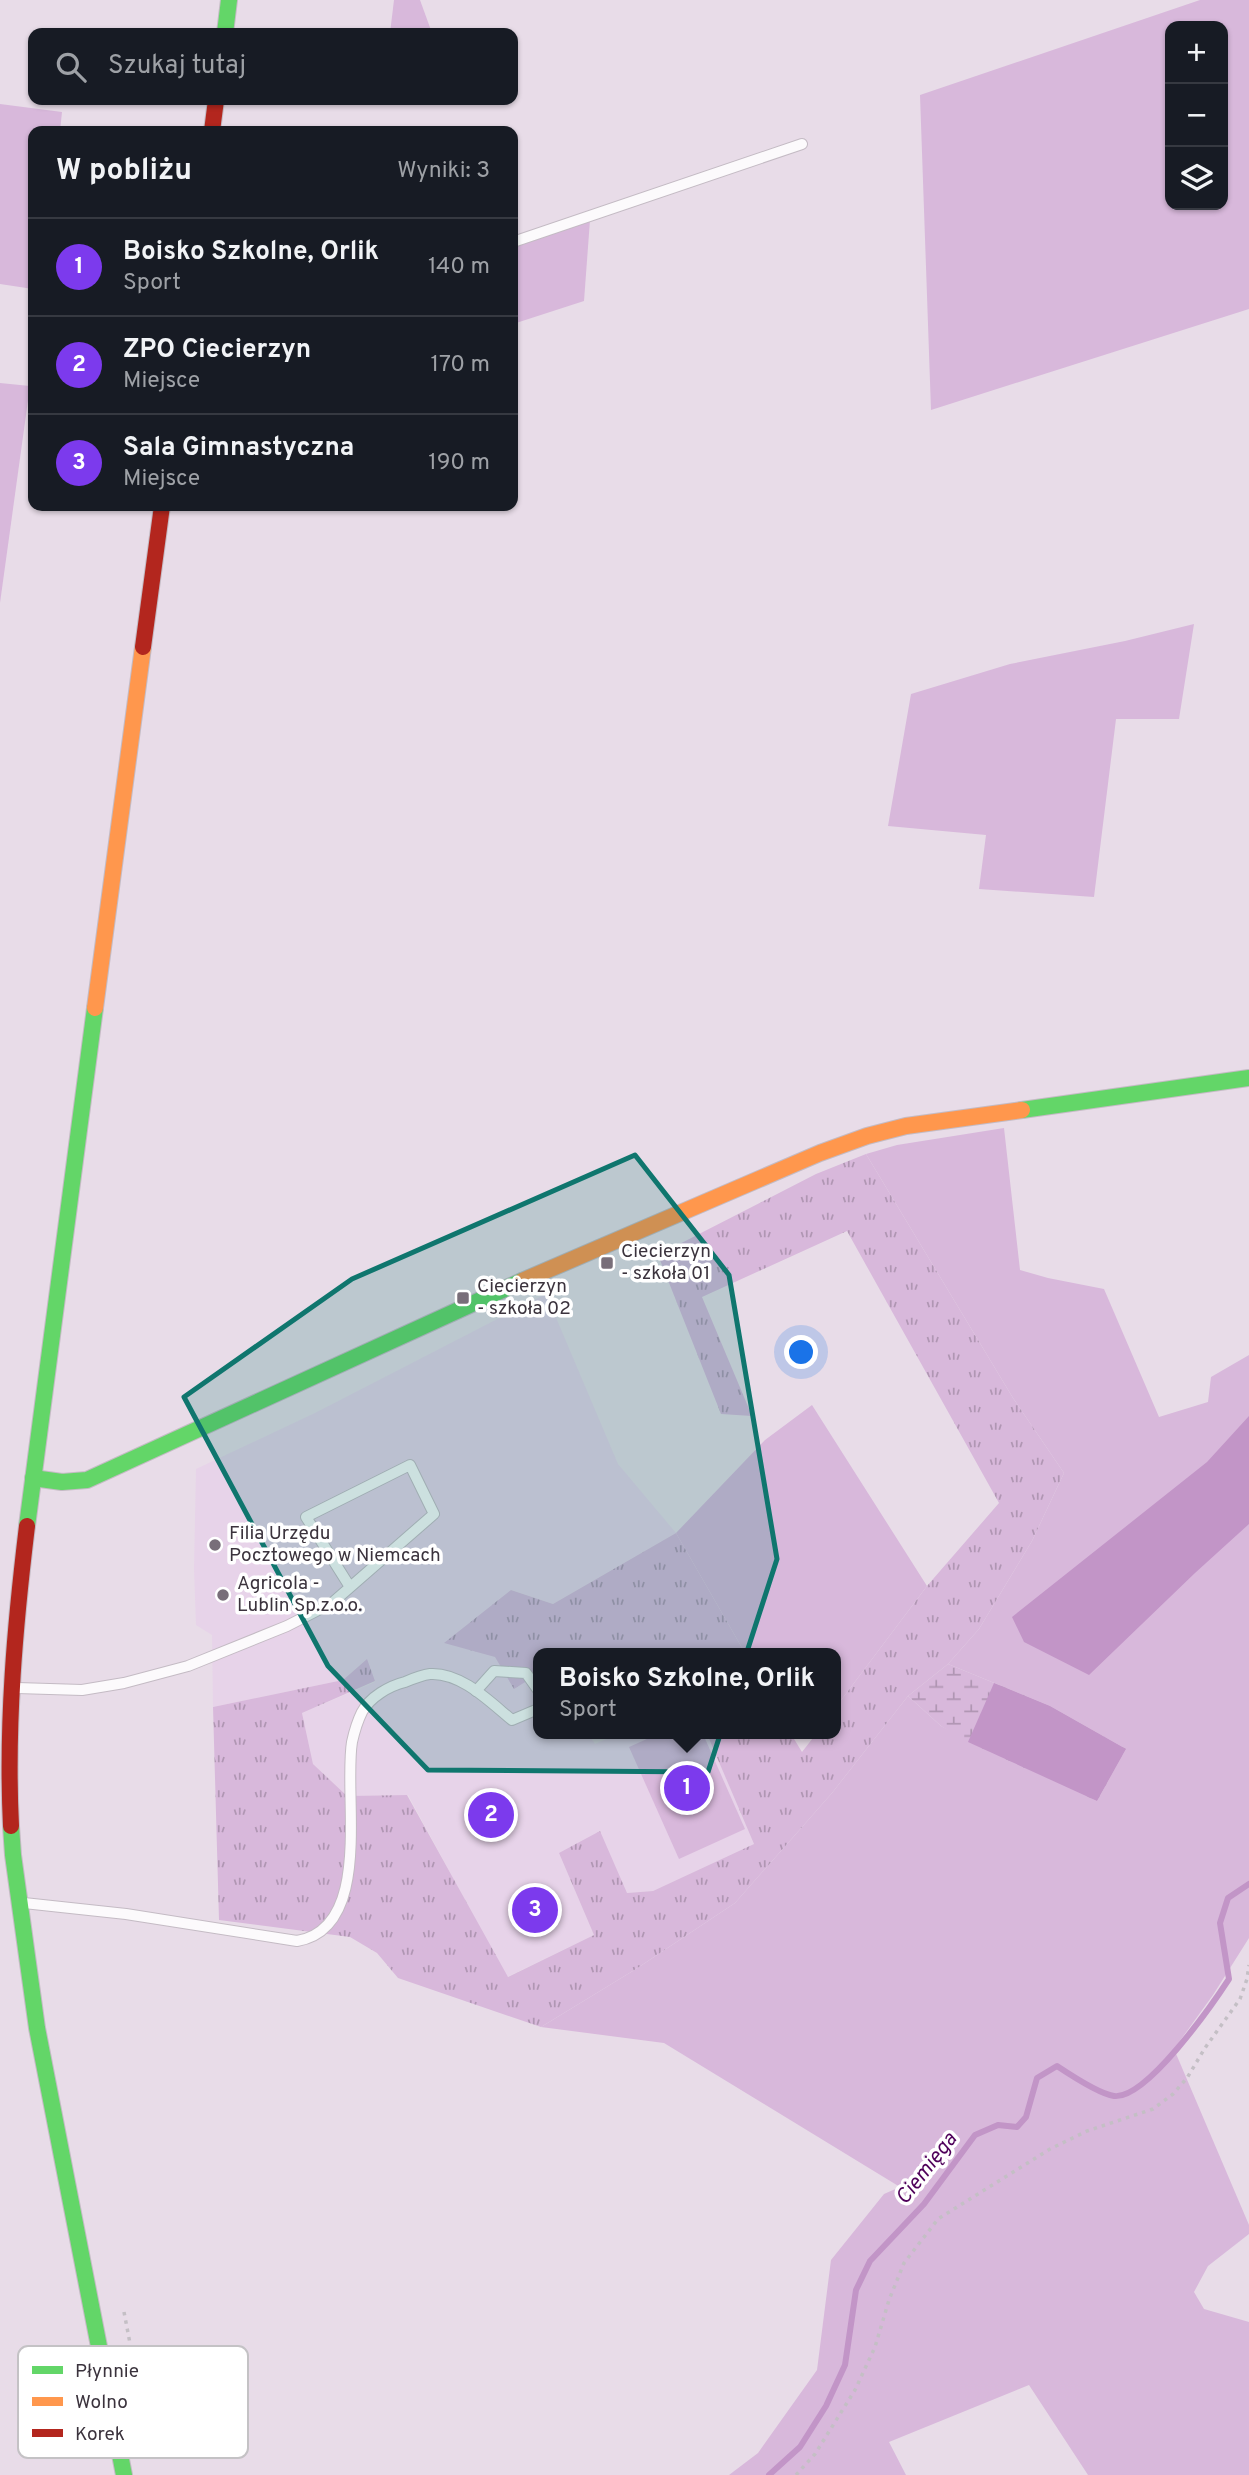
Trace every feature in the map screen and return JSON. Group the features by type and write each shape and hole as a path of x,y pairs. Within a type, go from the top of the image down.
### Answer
{"main road":[{"path":"226,28 229,0"},
{"path":"213,126 215,105"},
{"path":"99,2346 37,2028 4,1784 10,1687 33,1478 161,511"},
{"path":"33,1478 77,1482 99,1475 506,1288 820,1153 867,1136 947,1119 1249,1078"}],"lane":[{"path":"518,240 802,144"},
{"path":"10,1687 24,1690 82,1690 188,1666 286,1626 332,1603 434,1514 410,1465 306,1517 349,1587"},
{"path":"475,1691 494,1671 526,1674 533,1683"},
{"path":"20,1903 126,1914 297,1941 307,1940 328,1926 338,1911 351,1860 352,1742 363,1709 388,1687 431,1674 464,1682 512,1720 533,1711"}],"path":[{"path":"796,2475 815,2455 855,2390 875,2347 889,2300 904,2263 938,2219 1050,2149 1087,2131 1153,2109 1173,2094 1187,2078 1240,1999 1249,1965"}],"highlighted area":[{"path":"635,1155 729,1275 777,1559 708,1772 428,1770 328,1666 184,1397 352,1279"}],"shaded area":[{"path":"546,1294 618,1464 676,1533 553,1604 511,1590 445,1643 533,1667 533,1739 592,1739 595,1744 606,1739 709,1739 754,1844 653,1891 626,1893 559,1853 594,1935 507,1977 408,1795 347,1796 313,1764 302,1713 375,1682 366,1660 343,1680 213,1707 212,1635 196,1625 196,1469 315,1413"},
{"path":"1249,1416 1249,1524 1089,1675 1024,1642 1012,1617 1207,1462"},
{"path":"994,1683 1050,1706 1126,1749 1097,1801 968,1742"}],"green space":[{"path":"394,0 420,0 430,28 391,28"},
{"path":"1200,0 1249,0 1249,309 931,410 920,95"},
{"path":"0,104 62,112 61,126 28,126 28,288 0,284"},
{"path":"590,220 584,301 518,322 518,245"},
{"path":"0,383 28,386 28,400 0,603"},
{"path":"1194,624 1179,719 1116,719 1094,897 979,889 986,835 888,826 911,694 1010,664"},
{"path":"1004,1128 1020,1270 1104,1289 1159,1417 1208,1402 1211,1377 1249,1355 1249,1938 1174,2049 1249,2225 1249,2234 1208,2266 1194,2292 1204,2309 1249,2322 1249,2475 1088,2475 1029,2385 889,2442 906,2475 729,2475 758,2453 817,2370 831,2260 884,2194 900,2187 664,2043 541,2027 636,1969 735,1903 832,1793 908,1696 941,1726 1097,1801 1126,1749 1050,1706 948,1664 979,1629 1032,1541 1064,1473 1013,1398 866,1154 897,1145"},
{"path":"866,1154 1013,1398 1064,1473 1032,1541 979,1629 948,1664 908,1696 832,1793 735,1903 636,1969 541,2027 398,1978 377,1953 350,1937 219,1920 213,1707 343,1680 367,1659 375,1681 302,1713 313,1764 347,1796 407,1795 508,1977 594,1935 559,1853 600,1831 627,1893 653,1891 754,1844 709,1739 794,1739 802,1752 812,1739 841,1739 841,1700 927,1586 999,1503 847,1231 702,1297 752,1416 721,1414 658,1255 816,1174"},
{"path":"812,1405 927,1586 841,1700 841,1648 742,1648 676,1533 765,1440"},
{"path":"676,1533 742,1648 533,1648 533,1677 514,1689 495,1657 444,1643 511,1590 553,1604"},
{"path":"948,1664 1050,1706 1126,1749 1097,1801 968,1742 941,1726 908,1696"},
{"path":"647,1739 705,1739 745,1829 679,1859 629,1747"}],"waterway":[{"name":"Ciemięga","path":"769,2475 800,2447 826,2406 845,2365 856,2290 870,2261 924,2204 975,2135 998,2125 1017,2127 1026,2117 1037,2078 1057,2066 1093,2088 1114,2096 1127,2093 1160,2068 1194,2028 1229,1979 1220,1923 1228,1898 1249,1884"}],"traffic: fast":[{"path":"226,28 229,0"},
{"path":"27,1526 95,1008"},
{"path":"1022,1110 1249,1078"},
{"path":"33,1478 62,1482 87,1480 522,1281"},
{"path":"11,1826 37,2028 99,2346"},
{"path":"121,2458 124,2475"}],"traffic: slow":[{"path":"95,1008 143,647"},
{"path":"522,1281 820,1153 867,1136 906,1126 1022,1110"}],"traffic: jam":[{"path":"213,126 215,105"},
{"path":"143,647 161,511"},
{"path":"11,1826 13,1675 27,1526"}],"place":[{"name":"Ciecierzyn - szkoła 01","path":"607,1263"},
{"name":"Ciecierzyn - szkoła 02","path":"463,1298"},
{"name":"Filia Urzędu Pocztowego w Niemcach","path":"215,1545"},
{"name":"Agricola - Lublin Sp.z.o.o.","path":"223,1595"},
{"name":"Boisko Szkolne, Orlik","path":"687,1788"},
{"name":"ZPO Ciecierzyn","path":"491,1815"},
{"name":"Sala Gimnastyczna","path":"535,1910"}]}
